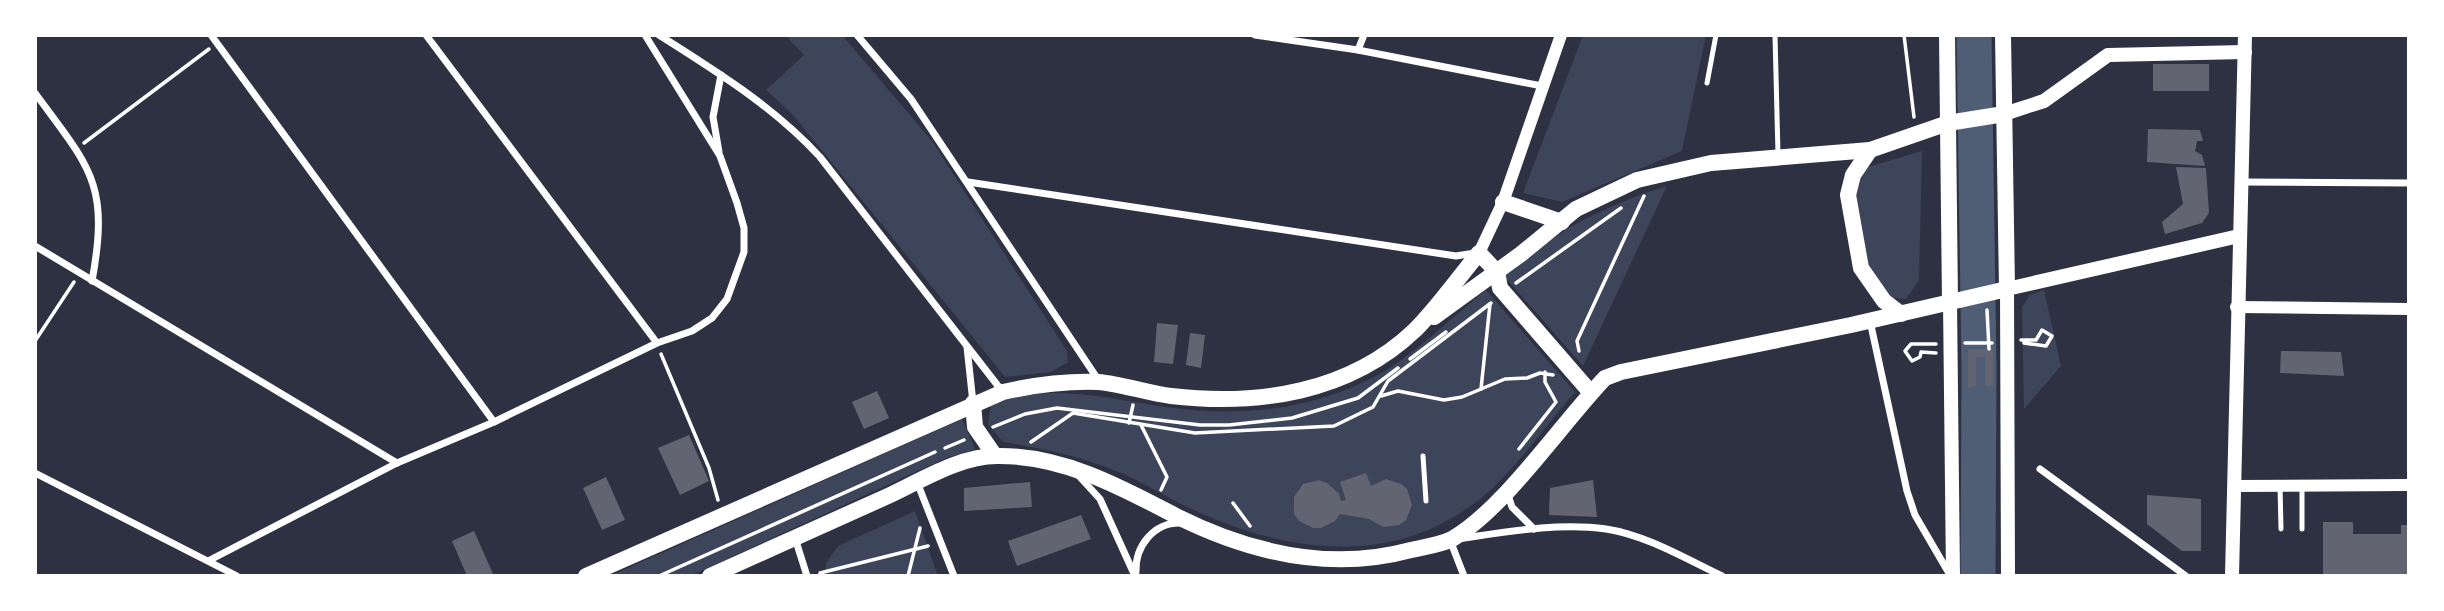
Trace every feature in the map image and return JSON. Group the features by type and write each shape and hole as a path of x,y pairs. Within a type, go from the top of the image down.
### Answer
{"main road":[{"path":"1947,35 1948,123 1958,300 1952,576"},
{"path":"2003,35 2008,576"},
{"path":"2232,576 2236,307 2245,35"},
{"path":"586,576 1003,392 1031,385 1100,382 1198,398 1293,393 1356,373 1385,356 1576,209 1619,187 1654,174 1711,163 1870,150 1948,123 2004,114 2044,101 2092,64 2114,53 2245,52"},
{"path":"1870,150 1853,176 1848,195 1861,268 1884,301 1901,314"},
{"path":"1503,202 1562,222"},
{"path":"709,576 917,482 970,461 995,456 1070,468 1108,481 1191,523 1268,550 1312,560 1342,562 1376,559 1450,540 1506,491 1605,378 1621,372 1901,314 2239,236"},
{"path":"1412,333 1479,253 1497,272 1500,288 1591,393"},
{"path":"973,403 975,427 995,456"}],"street":[{"path":"211,35 494,422"},
{"path":"426,35 657,343"},
{"path":"645,35 720,156"},
{"path":"659,35 722,75 790,125 821,157 1003,392"},
{"path":"857,35 911,99 1100,382"},
{"path":"1255,35 1358,50 1542,86"},
{"path":"1358,50 1364,35"},
{"path":"968,182 1456,256 1479,253 1503,202 1561,35"},
{"path":"210,560 397,463 494,422 657,343 692,331 712,318 727,299 737,278 744,252 744,228 720,156 713,117 722,75"},
{"path":"35,93 89,167 97,191 99,242 92,281"},
{"path":"2240,182 2409,183"},
{"path":"35,246 397,463"},
{"path":"2236,307 2409,309"},
{"path":"1870,320 1906,491 1915,515 1952,576"},
{"path":"967,346 973,403"},
{"path":"1070,468 1100,499 1135,576"},
{"path":"2040,469 2186,576"},
{"path":"35,473 237,576"},
{"path":"917,482 954,576"},
{"path":"2234,486 2409,485"},
{"path":"1506,491 1511,507 1534,529"},
{"path":"1135,576 1140,548 1148,536 1175,522 1191,523"},
{"path":"1464,576 1450,540 1534,529 1608,529 1637,538 1721,576"},
{"path":"796,538 808,576"}],"lane":[{"path":"1707,83 1716,35"},
{"path":"1775,35 1778,159"},
{"path":"1423,456 1426,501"},
{"path":"2280,486 2281,529"},
{"path":"2302,486 2302,529"}],"path":[{"path":"1904,35 1912,112 1919,132"},
{"path":"76,149 216,43"},
{"path":"35,341 80,273"},
{"path":"1988,293 1989,349"},
{"path":"1481,389 1490,304"},
{"path":"2012,343 2038,342 2046,346 2052,336 2042,330 2036,340"},
{"path":"657,343 709,468 722,515"},
{"path":"1961,344 1999,343"},
{"path":"1921,352 1920,357 1912,360 1905,351 1911,344 1949,344"},
{"path":"1513,458 1556,402 1545,382 1545,372"},
{"path":"1141,425 1167,477 1154,504"},
{"path":"659,576 879,474 961,441"},
{"path":"908,576 926,502"},
{"path":"808,576 915,548 942,544"}],"shaded area":[{"path":"785,35 842,35 932,141 1067,351 1068,362 1051,372 1005,377 794,116 766,90 804,55"},
{"path":"1583,35 1706,35 1682,151 1562,202 1523,193"},
{"path":"1922,151 1919,280 1906,299 1892,298 1870,280 1854,184 1868,167"},
{"path":"1667,186 1583,366 1503,275 1540,246 1580,222 1622,202"},
{"path":"1486,290 1575,392 1513,467 1486,494 1439,525 1406,538 1371,545 1336,547 1265,536 1196,511 1098,464 1058,452 1003,442 988,424 991,405 1032,394 1096,396 1189,410 1219,411 1279,408 1309,402 1365,382 1391,367"},
{"path":"2044,290 2061,366 2024,409 2022,307 2030,295"},
{"path":"962,419 975,449 946,458 690,576 610,576"},
{"path":"915,511 938,576 825,576 826,563 838,546"}],"building":[{"path":"2153,64 2209,64 2209,91 2153,91"},
{"path":"2148,129 2200,130 2203,141 2197,141 2195,151 2202,155 2205,166 2147,162"},
{"path":"2176,167 2206,168 2209,213 2202,223 2165,234 2162,222 2183,204"},
{"path":"1157,323 1178,325 1173,364 1154,362"},
{"path":"1190,333 1205,335 1201,368 1186,365"},
{"path":"1968,349 1993,349 1993,386 1985,386 1985,357 1976,357 1976,386 1968,387"},
{"path":"2281,351 2341,352 2344,376 2280,373"},
{"path":"877,391 889,418 864,429 852,402"},
{"path":"689,435 709,481 680,495 658,448"},
{"path":"1366,473 1371,486 1386,479 1407,489 1412,505 1406,520 1399,525 1383,527 1369,519 1340,514 1335,521 1321,528 1313,528 1299,521 1294,514 1294,497 1303,484 1319,480 1327,483 1339,494 1341,501 1346,500 1340,482"},
{"path":"606,477 625,520 602,530 583,488"},
{"path":"1593,480 1597,517 1549,515 1550,488"},
{"path":"1030,482 1032,507 964,511 964,488"},
{"path":"2147,495 2201,499 2201,551 2182,551 2147,524"},
{"path":"1081,515 1091,539 1017,566 1008,541"},
{"path":"2323,522 2353,522 2353,534 2401,534 2401,525 2409,525 2409,576 2323,576"},
{"path":"474,531 494,576 467,576 452,541"}],"waterway":[{"path":"1974,35 1979,369 1978,576"}]}
